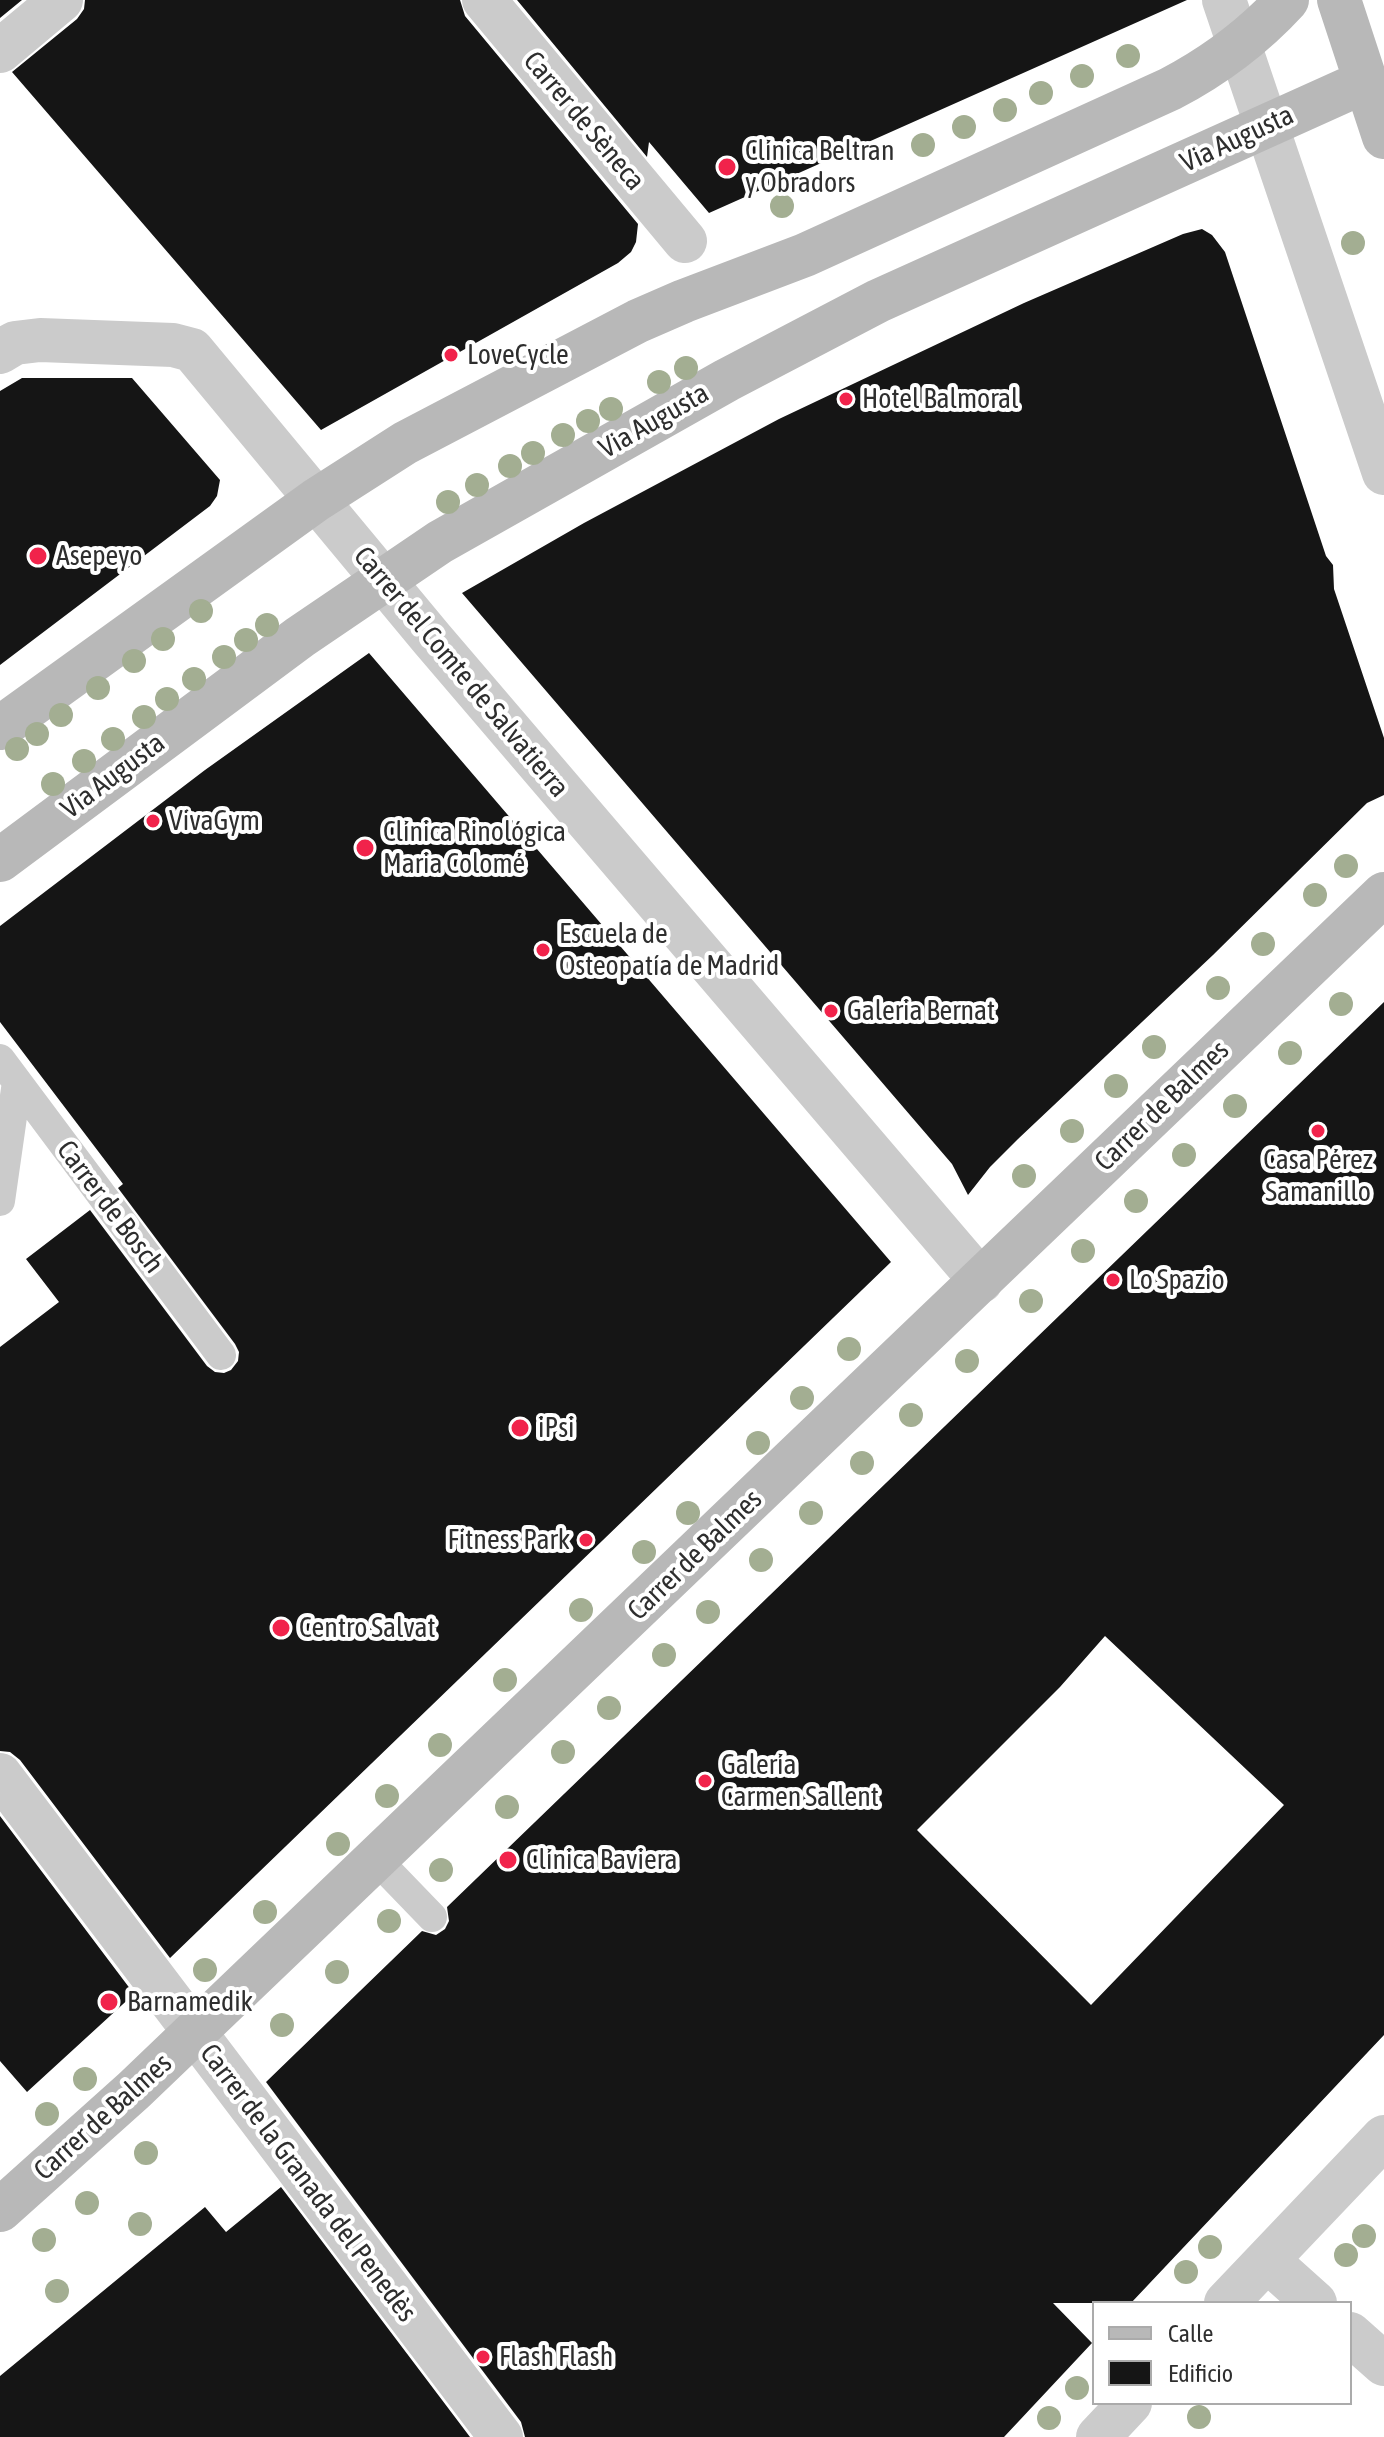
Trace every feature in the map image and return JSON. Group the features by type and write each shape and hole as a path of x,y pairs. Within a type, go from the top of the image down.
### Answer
{"main road":[{"path":"0,728 316,500 405,443 638,321 805,255 1170,89 1207,70 1287,0"},
{"path":"1339,0 1375,77 1384,137"},
{"name":"Via Augusta","path":"0,860 300,637 440,542 757,363 878,301 1375,77"},
{"name":"Carrer de Balmes","path":"0,2210 134,2090 1384,894"}],"street":[{"path":"0,51 61,0"},
{"name":"Carrer de Sèneca","path":"484,0 685,241"},
{"path":"1224,0 1384,473"},
{"name":"Carrer del Comte de Salvatierra","path":"5,340 173,345 192,350 981,1281"},
{"name":"Carrer de la Granada del Penedès","path":"0,1775 501,2437"},
{"path":"1228,2301 1384,2137"},
{"path":"1267,2260 1313,2301"},
{"path":"1352,2336 1384,2364"},
{"path":"1098,2437 1128,2405"}],"lane":[{"path":"0,1201 6,1079"},
{"name":"Carrer de Bosch","path":"6,1079 221,1355"},
{"path":"376,1859 432,1917"}],"building":[{"path":"0,0 22,0 0,18"},
{"path":"85,0 460,0 465,16 638,224 636,242 631,252 618,263 321,430 12,72 77,19 84,9"},
{"path":"517,0 1187,0 709,213 649,142 647,157"},
{"path":"1202,229 1212,235 1225,252 1326,556 1333,565 1334,589 1384,738 1384,795 1367,803 1213,955 1018,1139 968,1195 952,1164 462,593 584,523 779,419 1024,303 1183,234"},
{"path":"22,378 132,378 220,480 217,496 210,506 0,665 0,391"},
{"path":"369,653 891,1262 170,1958 20,1760 10,1752 0,1751 0,1347 59,1302 26,1259 90,1210 207,1366 215,1372 231,1370 238,1361 239,1352 118,1188 123,1184 0,1022 0,926 205,770"},
{"path":"1384,1002 1384,2035 1133,2301 1053,2303 1092,2343 1004,2437 525,2437 521,2422 266,2082 422,1931 436,1935 445,1929 449,1921 447,1907","holes":["1105,1636 1284,1805 1091,2005 917,1830 1060,1687"]},
{"path":"0,1816 134,1994 27,2092 0,2061"},
{"path":"281,2187 470,2437 0,2437 0,2376 205,2207 226,2232"}],"place":[{"name":"Clínica Beltran y Obradors","path":"727,167"},
{"name":"LoveCycle","path":"451,355"},
{"name":"Hotel Balmoral","path":"846,399"},
{"name":"Asepeyo","path":"38,556"},
{"name":"VivaGym","path":"153,821"},
{"name":"Clínica Rinológica Maria Colomé","path":"365,848"},
{"name":"Escuela de Osteopatía de Madrid","path":"543,950"},
{"name":"Galeria Bernat","path":"831,1011"},
{"name":"Casa Pérez Samanillo","path":"1318,1131"},
{"name":"Lo Spazio","path":"1113,1280"},
{"name":"iPsi","path":"520,1428"},
{"name":"Fitness Park","path":"586,1540"},
{"name":"Centro Salvat","path":"281,1628"},
{"name":"Galería Carmen Sallent","path":"705,1781"},
{"name":"Clínica Baviera","path":"508,1860"},
{"name":"Barnamedik","path":"109,2002"},
{"name":"Flash Flash","path":"483,2357"}]}
